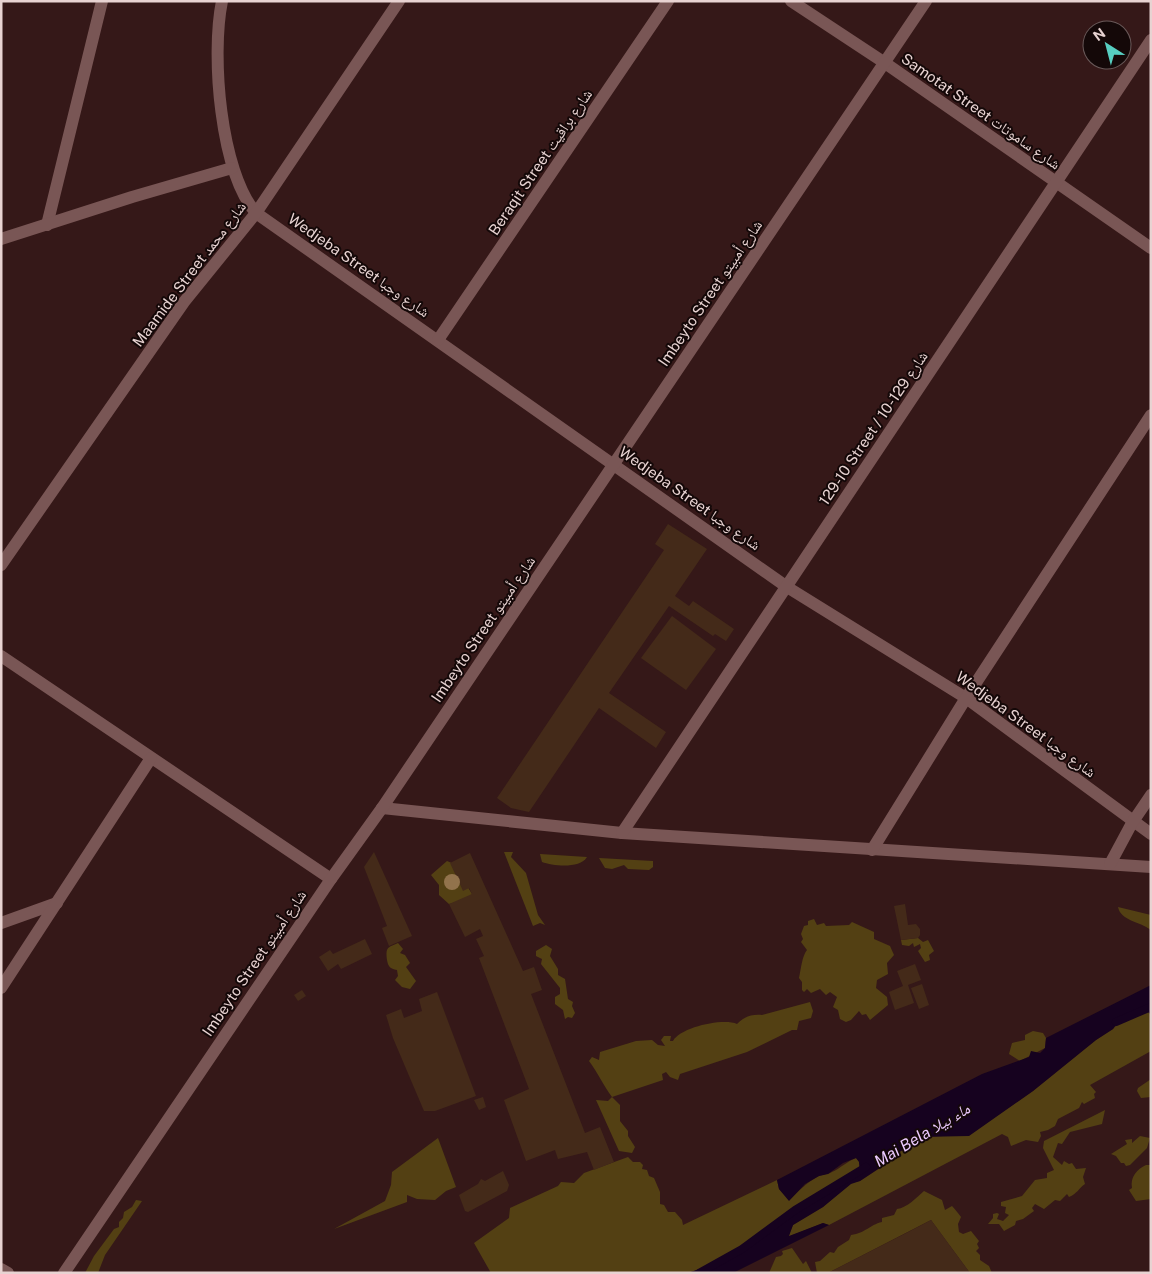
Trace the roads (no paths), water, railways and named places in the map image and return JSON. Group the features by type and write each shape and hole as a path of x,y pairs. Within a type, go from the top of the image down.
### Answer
{"street":[{"path":"47,225 102,1"},
{"name":"Wedjeba Street شارع وجبا","path":"222,1 217,42 217,75 232,168 245,201 256,213 787,587 966,698 1132,823 1151,834"},
{"name":"Maamide Street شارع محمد","path":"1,565 184,302 256,213 399,1"},
{"name":"Beraqit Street شارع براقيت","path":"438,340 668,1"},
{"name":"Samotat Street شارع ساموتات","path":"791,1 885,63 1056,184 1151,248"},
{"name":"Imbeyto Street شارع أمبيتو","path":"64,1273 331,879 382,808 926,1"},
{"name":"129-10 Street / شارع 129-10","path":"622,833 1151,40"},
{"path":"1,239 132,197 232,168"},
{"path":"872,850 966,698 1151,415"},
{"path":"1,656 331,879"},
{"path":"1,988 151,758"},
{"path":"1110,864 1132,823 1151,795"},
{"path":"382,808 622,833 1151,867"},
{"path":"1,923 57,903"},
{"path":"1,1268 8,1273"}],"water":[{"path":"1151,985 1151,1015 1146,1009 1119,1021 1113,1029 1096,1040 1033,1091 969,1136 918,1137 886,1156 887,1163 860,1181 851,1184 823,1207 793,1225 789,1236 823,1223 829,1225 733,1273 688,1273 717,1263 742,1249 795,1210 860,1171 859,1162 856,1158 843,1163 828,1174 819,1176 805,1184 789,1201 779,1189 777,1180 982,1074 1029,1057 1031,1051 1040,1053 1045,1048 1046,1038"}],"waterway":[{"name":"Mai Bela ماء بيلا","path":"1116,1022 1151,1007"},
{"name":"Mai Bela ماء بيلا","path":"878,1160 922,1134"},
{"name":"Mai Bela ماء بيلا","path":"699,1273 742,1249 795,1210 866,1167"}]}
